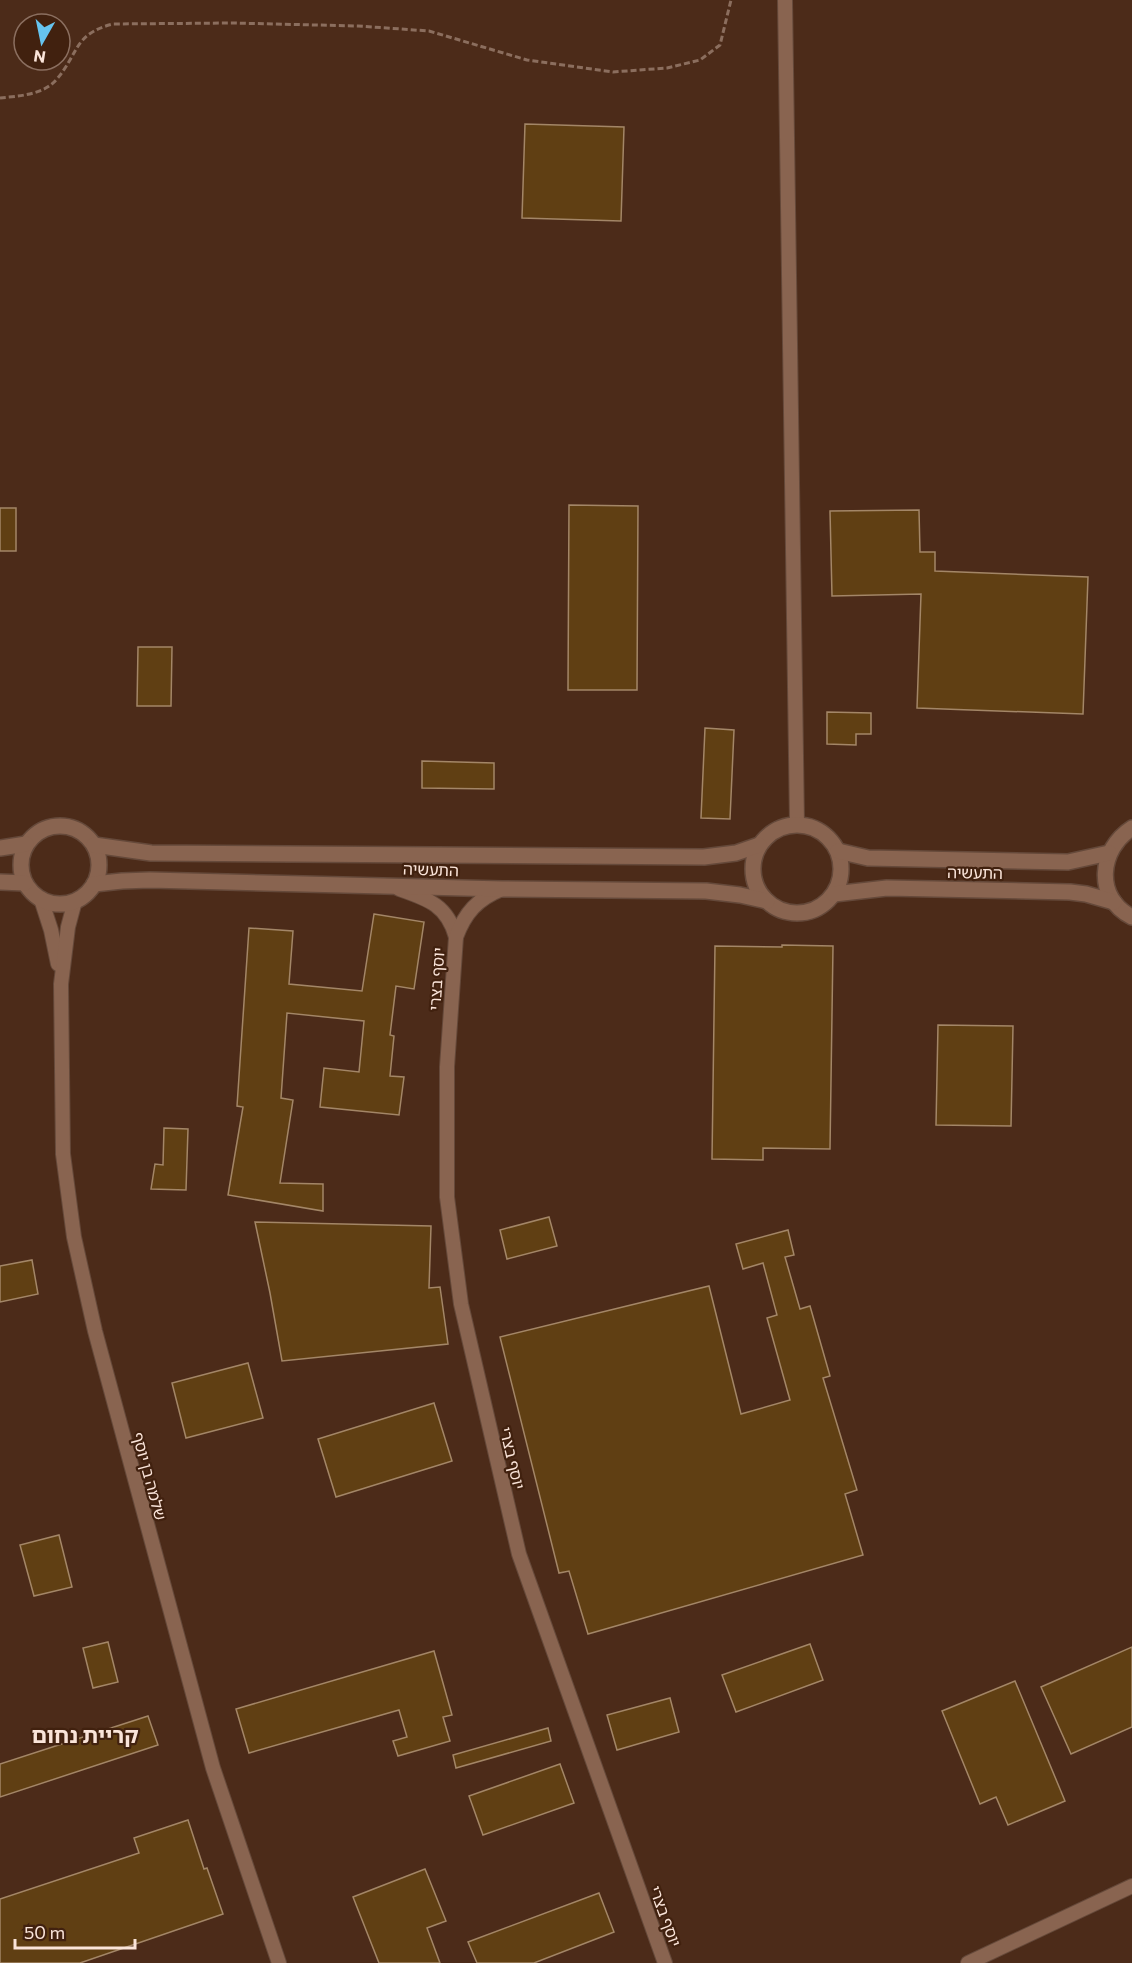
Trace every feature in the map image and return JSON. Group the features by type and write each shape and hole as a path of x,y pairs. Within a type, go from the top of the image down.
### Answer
{"street":[{"path":"785,0 797,824"},
{"path":"797,824 822,831 838,851 842,866 840,881 834,894 823,905 809,912 794,913 779,910 757,889 753,874 753,859 759,845 769,834 782,826 797,824"},
{"path":"60,825 74,828 94,845 99,858 99,872 94,884 85,895 75,901 64,904 52,903 32,892 25,883 21,871 21,857 26,844 35,834 47,827 60,825"},
{"path":"1132,828 1118,839 1109,853 1105,870 1107,887 1114,902 1126,914 1132,916"},
{"path":"0,848 26,844"},
{"name":"התעשיה","path":"94,845 151,853 704,857 736,853 759,845"},
{"name":"התעשיה","path":"838,851 868,858 1068,862 1109,853"},
{"name":"התעשיה","path":"94,884 150,880 503,889 706,891 767,901"},
{"path":"0,882 25,883"},
{"name":"יוסף בצרי","path":"388,885 432,903 451,922 456,937"},
{"name":"התעשיה","path":"834,894 887,888 1070,892 1114,902"},
{"name":"יוסף בצרי","path":"503,889 490,894 471,908 462,921 456,937 447,1067 447,1197 461,1304 519,1554 665,1963"},
{"name":"שלמה בן יוסף","path":"42,899 56,954 60,984 63,1155 74,1237 95,1331 213,1768 279,1963"},
{"name":"שלמה בן יוסף","path":"60,984 68,927 75,901"},
{"path":"968,1963 1132,1886"}],"path":[{"path":"0,98 33,93 55,81 87,34 100,27 113,24 232,23 358,26 429,31 526,60 613,72 667,68 700,60 720,45 731,0"}],"building":[{"path":"525,124 624,127 621,221 522,218"},
{"path":"569,505 638,506 637,690 568,690"},
{"path":"0,508 16,508 16,551 0,551"},
{"path":"919,510 920,552 935,552 935,571 1088,577 1083,714 917,708 921,594 832,596 830,511"},
{"path":"138,647 172,647 171,706 137,706"},
{"path":"827,712 871,713 871,734 856,734 856,745 827,744"},
{"path":"705,728 734,730 730,819 701,818"},
{"path":"422,761 494,763 494,789 422,788"},
{"path":"374,914 424,922 414,989 396,986 390,1035 394,1036 390,1076 404,1077 399,1115 320,1107 324,1068 359,1072 364,1021 287,1013 281,1098 293,1100 280,1183 323,1184 323,1211 228,1195 243,1107 237,1106 249,928 293,931 289,984 362,991"},
{"path":"782,945 833,946 830,1149 763,1148 763,1160 712,1159 715,946 782,947"},
{"path":"938,1025 1013,1026 1011,1126 936,1125"},
{"path":"164,1128 188,1129 186,1190 151,1189 155,1164 163,1165"},
{"path":"549,1217 557,1246 507,1259 500,1230"},
{"path":"255,1222 431,1226 429,1288 440,1287 448,1344 282,1361"},
{"path":"788,1230 794,1255 785,1257 800,1309 810,1306 830,1376 823,1378 857,1490 845,1494 863,1555 588,1634 569,1571 559,1573 500,1337 709,1286 741,1414 790,1400 767,1318 777,1315 763,1263 743,1269 736,1244"},
{"path":"32,1260 38,1294 0,1302 0,1266"},
{"path":"248,1363 263,1418 186,1438 172,1383"},
{"path":"434,1403 452,1461 336,1497 318,1439"},
{"path":"59,1535 72,1587 34,1596 20,1545"},
{"path":"108,1642 118,1682 93,1688 83,1648"},
{"path":"810,1644 823,1680 736,1712 722,1675"},
{"path":"1132,1647 1132,1727 1071,1754 1041,1687"},
{"path":"434,1651 452,1715 443,1717 450,1741 398,1756 393,1741 407,1737 399,1710 249,1753 236,1709"},
{"path":"1015,1681 1065,1801 1008,1825 996,1797 980,1804 942,1711"},
{"path":"670,1698 679,1732 617,1750 607,1715"},
{"path":"148,1716 158,1745 0,1797 0,1764"},
{"path":"548,1728 551,1741 456,1768 453,1755"},
{"path":"560,1764 574,1803 483,1835 469,1796"},
{"path":"188,1820 204,1869 207,1868 223,1914 80,1963 0,1963 0,1899 139,1853 134,1838"},
{"path":"425,1869 446,1921 427,1928 440,1963 379,1963 353,1897"},
{"path":"599,1893 614,1932 534,1963 477,1963 468,1942"}],"district":[{"name":"קריית נחום","path":"85,1734"}]}
